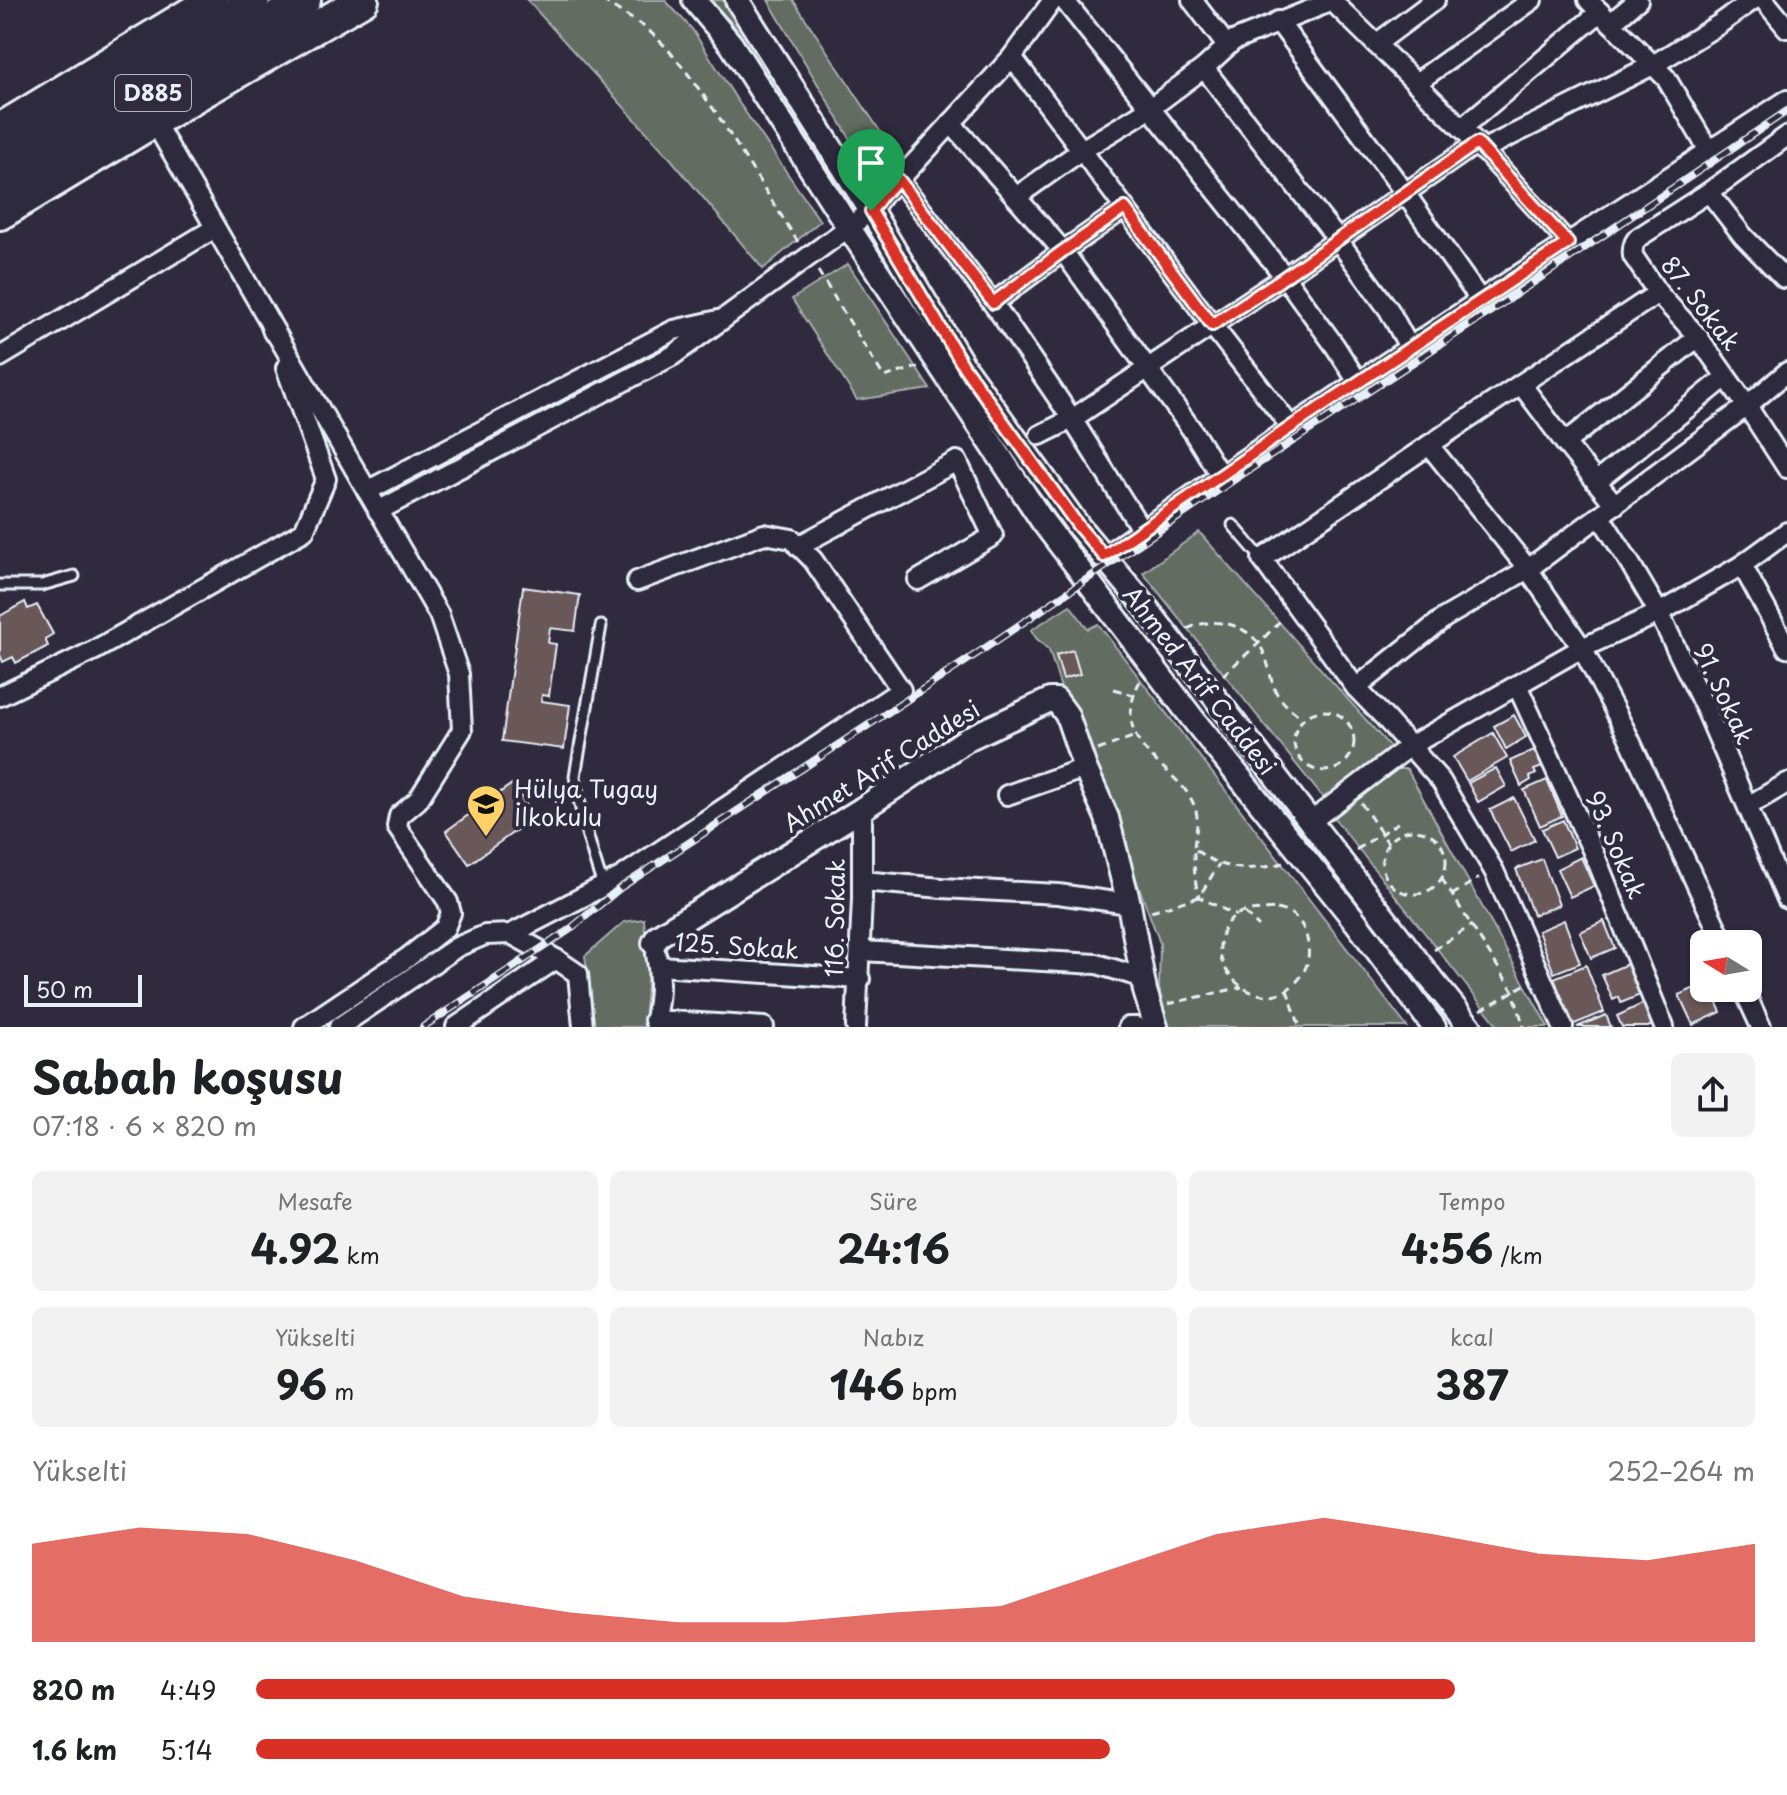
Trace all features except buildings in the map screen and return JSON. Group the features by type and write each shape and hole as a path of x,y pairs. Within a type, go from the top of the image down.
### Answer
{"highway":[{"path":"0,129 212,0"},
{"name":"D885","path":"0,155 254,0"},
{"name":"D885","path":"0,185 305,0"},
{"path":"0,214 363,0"},
{"path":"44,102 150,64"}],"street":[{"name":"Ahmed Arif Caddesi","path":"694,0 731,44 1043,522 1196,723 1356,922 1434,1027"},
{"name":"Ahmed Arif Caddesi","path":"737,0 871,211 964,367 1079,527 1141,601 1432,980 1476,1018"},
{"path":"378,511 672,356 849,228 871,211 883,194 1012,57 1053,0"},
{"path":"1064,0 1285,277 1358,382"},
{"path":"1192,0 1227,46"},
{"path":"1016,197 1082,150 1149,109 1204,68 1233,41 1332,0 1480,146 1568,243"},
{"path":"1376,44 1435,0"},
{"path":"1416,83 1532,0"},
{"path":"1462,128 1599,11 1638,0"},
{"path":"1040,435 1072,419 1405,193 1480,146 1653,65 1753,0"},
{"path":"1764,0 1787,28"},
{"path":"1599,11 1666,78 1709,151"},
{"path":"1278,21 1480,300"},
{"path":"1012,57 1291,427"},
{"path":"1204,68 1338,240 1389,310 1409,347"},
{"path":"1104,556 1409,347 1787,100"},
{"path":"154,121 439,615 459,674 462,730 418,800 399,816 397,827 448,902 451,913 445,928 407,958 304,1027"},
{"path":"951,123 1063,251 1192,430 1220,475"},
{"name":"87. Sokak","path":"1787,136 1639,237 1634,244 1633,256 1658,293 1698,337 1787,468"},
{"path":"899,180 993,303 1072,419 1141,529"},
{"path":"1709,192 1743,236 1784,278 1787,277"},
{"path":"993,303 1125,208"},
{"path":"0,357 215,228"},
{"path":"1563,1027 1494,871 1441,781 1356,688 1262,559 1658,293"},
{"path":"367,491 674,330 723,319"},
{"path":"0,696 95,650 304,531 326,479 269,321"},
{"path":"1565,443 1698,337"},
{"path":"1356,688 1444,618 1528,569 1747,406 1787,372"},
{"path":"1596,482 1726,377"},
{"name":"91. Sokak","path":"1521,384 1596,482 1707,712 1787,899"},
{"path":"1429,445 1528,569 1582,648 1627,734 1718,930"},
{"path":"798,546 957,461 993,536 918,580"},
{"path":"1310,822 1410,746 1582,648 1659,613 1742,565 1787,532"},
{"path":"339,1027 457,947 485,935 511,934 634,868 901,690 813,560 792,539 764,534 637,581"},
{"path":"1742,565 1787,648"},
{"name":"93. Sokak","path":"1517,685 1598,863 1664,1027"},
{"name":"Ahmet Arif Caddesi","path":"654,943 658,936 862,809 969,738 1050,700 1056,700 1067,715 1107,818 1153,1018"},
{"path":"1007,795 1083,762"},
{"path":"1748,806 1787,783"},
{"name":"116. Sokak","path":"856,1027 861,951 862,809"},
{"path":"862,881 1058,894 1130,910"},
{"path":"511,934 578,974 583,1027"},
{"path":"654,943 659,966 655,1023 764,1027"},
{"path":"861,951 1097,964 1143,978"},
{"path":"456,1027 556,959"},
{"name":"125. Sokak","path":"659,966 860,979"},
{"path":"1749,1002 1761,1027"},
{"path":"1128,1027 1137,1027"}],"lane":[{"path":"1233,525 1262,559"},
{"path":"0,585 42,585 74,576"},
{"path":"601,626 575,776 588,842 603,886"}],"path":[{"path":"602,0 646,28 688,74 717,114 884,377 918,367"},
{"path":"1220,678 1283,618"},
{"path":"1184,631 1196,624 1209,622 1232,624 1244,630 1265,654 1274,688 1280,698 1302,719"},
{"path":"1140,681 1133,695 1131,717 1135,736 1146,752 1183,788 1196,811 1194,848 1199,897"},
{"path":"1114,689 1133,695"},
{"path":"1320,710 1331,711 1348,722 1354,741 1352,751 1340,767 1321,771 1303,763 1297,755 1293,736 1302,719 1320,710"},
{"path":"1083,762 1135,736"},
{"path":"1359,800 1388,843"},
{"path":"1356,850 1402,820"},
{"path":"1416,830 1436,839 1443,847 1446,858 1442,879 1435,887 1416,895 1396,889 1384,873 1382,863 1388,843 1405,831 1416,830"},
{"path":"1194,848 1214,863 1226,867 1249,868 1286,862"},
{"path":"1199,897 1219,864"},
{"path":"1452,895 1473,880 1494,871"},
{"path":"1442,879 1513,991 1524,1027"},
{"path":"1130,910 1199,897 1237,916"},
{"path":"1277,909 1294,916 1302,925 1307,938 1307,961 1303,974 1287,990 1278,994 1258,995 1247,991 1225,969 1220,956 1223,930 1229,921 1245,913 1277,909"},
{"path":"1245,913 1259,927"},
{"path":"1434,950 1472,925"},
{"path":"1153,1018 1242,987"},
{"path":"1287,990 1300,1027"},
{"path":"1476,1018 1513,991"}],"green space":[{"path":"527,0 665,0 692,29 820,221 763,269 670,158"},
{"path":"710,0 729,0 856,201 850,204 734,25"},
{"path":"768,0 793,0 898,158 875,181"},
{"path":"848,264 930,389 857,400 792,299"},
{"path":"1199,532 1392,749 1324,799 1143,573"},
{"path":"1070,605 1088,629 1098,624 1407,1027 1168,1027 1159,988 1160,943 1115,814 1090,765 1049,650 1031,630"},
{"path":"1396,769 1407,769 1548,1027 1499,1027 1334,818"},
{"path":"644,919 648,968 644,1027 595,1027 585,956 624,922"}],"railway":[{"path":"423,1027 569,930 620,888 966,661 1787,111"}],"place":[{"name":"Hülya Tugay İlkokulu","path":"486,838"}],"route":[{"path":"1477,143 1568,243 1104,556 1079,527 964,367 871,211 883,194 899,180 993,303 1125,208 1212,325 1477,143"}]}
